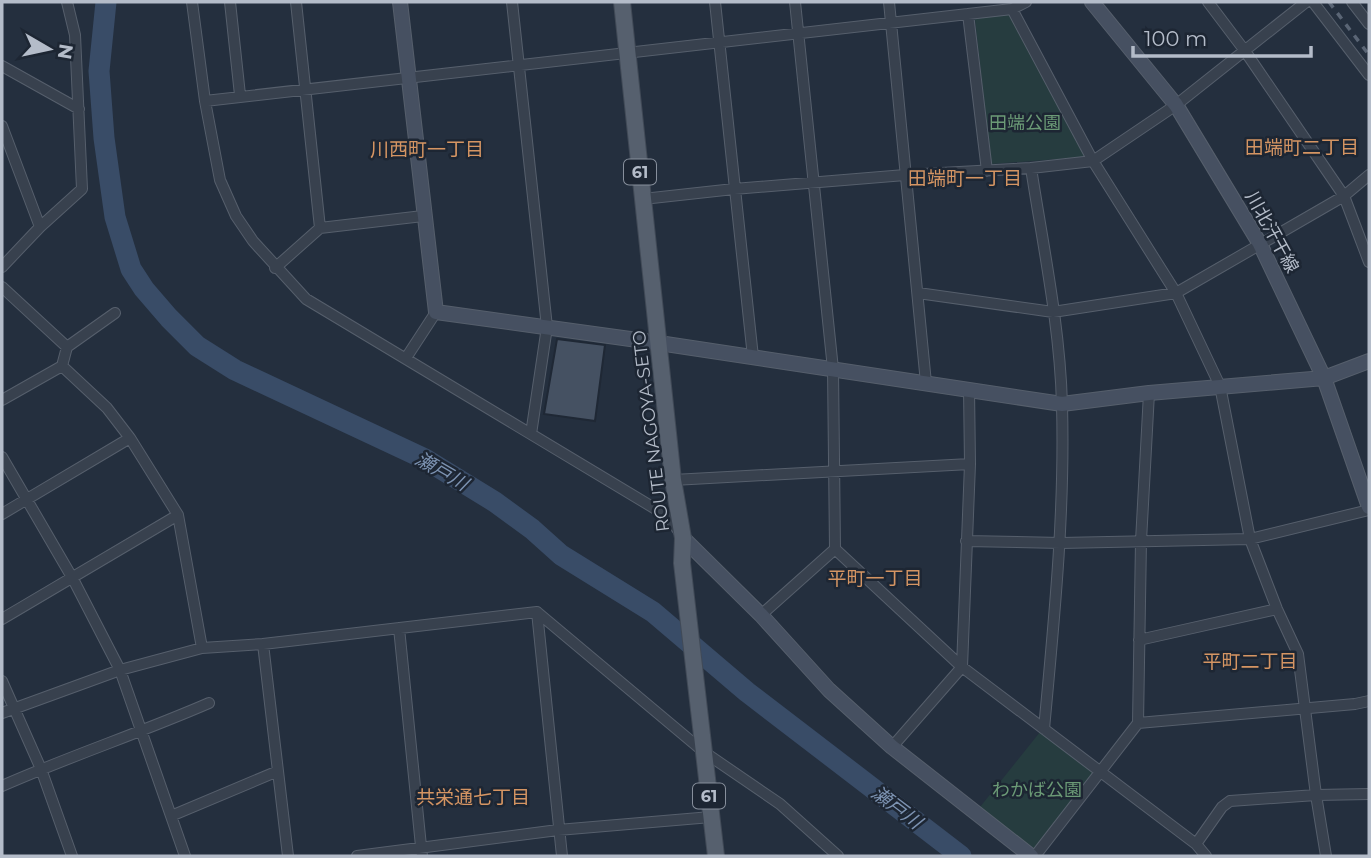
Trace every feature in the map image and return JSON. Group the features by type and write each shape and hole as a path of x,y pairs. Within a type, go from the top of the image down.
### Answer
{"main road":[{"name":"ROUTE NAGOYA-SETO","path":"622,2 716,856"}],"street":[{"path":"2,267 82,188 75,35 67,2"},
{"path":"192,2 205,101 220,180 236,216 275,268 306,299 669,517 683,538 761,615 829,690 892,747 1033,856 1138,723 1149,393"},
{"path":"230,2 240,95"},
{"path":"296,2 320,228"},
{"path":"400,2 436,312 406,358"},
{"path":"512,2 547,327 531,433"},
{"path":"715,2 753,357"},
{"path":"795,2 833,369 835,549 961,667 1196,844 1206,856"},
{"path":"889,2 926,383"},
{"path":"205,101 1012,9 1026,2"},
{"name":"川北汗干線","path":"1092,2 1176,105 1260,244 1324,378 1369,509"},
{"path":"1208,2 1245,51 1344,196 1369,261"},
{"path":"643,199 734,189 1031,168 1093,161 1176,105 1306,2"},
{"path":"1313,2 1369,75"},
{"path":"1352,2 1369,24"},
{"path":"1012,9 1093,161 1176,293 1220,386 1250,539 1298,654 1326,856"},
{"path":"968,14 987,170"},
{"path":"2,66 79,108"},
{"path":"2,126 40,227"},
{"path":"1031,168 1053,312 1062,404 1061,543 1044,729"},
{"path":"918,293 1053,312 1176,293 1344,196 1369,175"},
{"path":"275,268 320,228 423,216"},
{"path":"2,287 67,347"},
{"path":"436,312 1062,404 1149,393 1324,378 1369,361"},
{"path":"2,400 62,366 67,347 115,313"},
{"path":"62,366 107,408 130,438 178,515 202,648"},
{"path":"892,747 961,667 970,464 969,390"},
{"path":"2,514 130,438"},
{"path":"2,457 73,579 120,670 185,856"},
{"path":"673,480 970,464"},
{"path":"966,541 1061,543 1250,539 1369,509"},
{"path":"2,619 178,515"},
{"path":"761,615 835,549"},
{"path":"1139,640 1277,609"},
{"path":"537,612 562,856"},
{"path":"2,713 120,670 202,648 263,644 537,612 704,752 780,804 838,856"},
{"path":"399,628 421,852"},
{"path":"263,644 288,856"},
{"path":"2,681 41,769 72,856"},
{"path":"1138,723 1369,701"},
{"path":"2,786 142,732 208,703"},
{"path":"171,816 278,771"},
{"path":"1196,844 1222,807 1230,801 1369,794"},
{"path":"356,856 421,852 558,830 711,817"}],"green space":[{"name":"田端公園","path":"1009,14 1087,157 991,164 975,19"},
{"name":"わかば公園","path":"1040,732 1094,773 1032,853 976,812"}],"building":[{"path":"557,339 605,345 595,421 544,414"}],"waterway":[{"name":"瀬戸川","path":"106,2 99,71 104,138 115,217 131,269 144,289 197,346 235,370 425,459 495,502 532,529 561,555 653,612 747,692 961,856"}],"railway":[{"path":"1329,2 1369,55"}],"district":[{"name":"田端町二丁目","path":"1302,147"},
{"name":"川西町一丁目","path":"427,149"},
{"name":"田端町一丁目","path":"965,178"},
{"name":"平町一丁目","path":"875,578"},
{"name":"平町二丁目","path":"1250,661"},
{"name":"共栄通七丁目","path":"473,797"}]}
